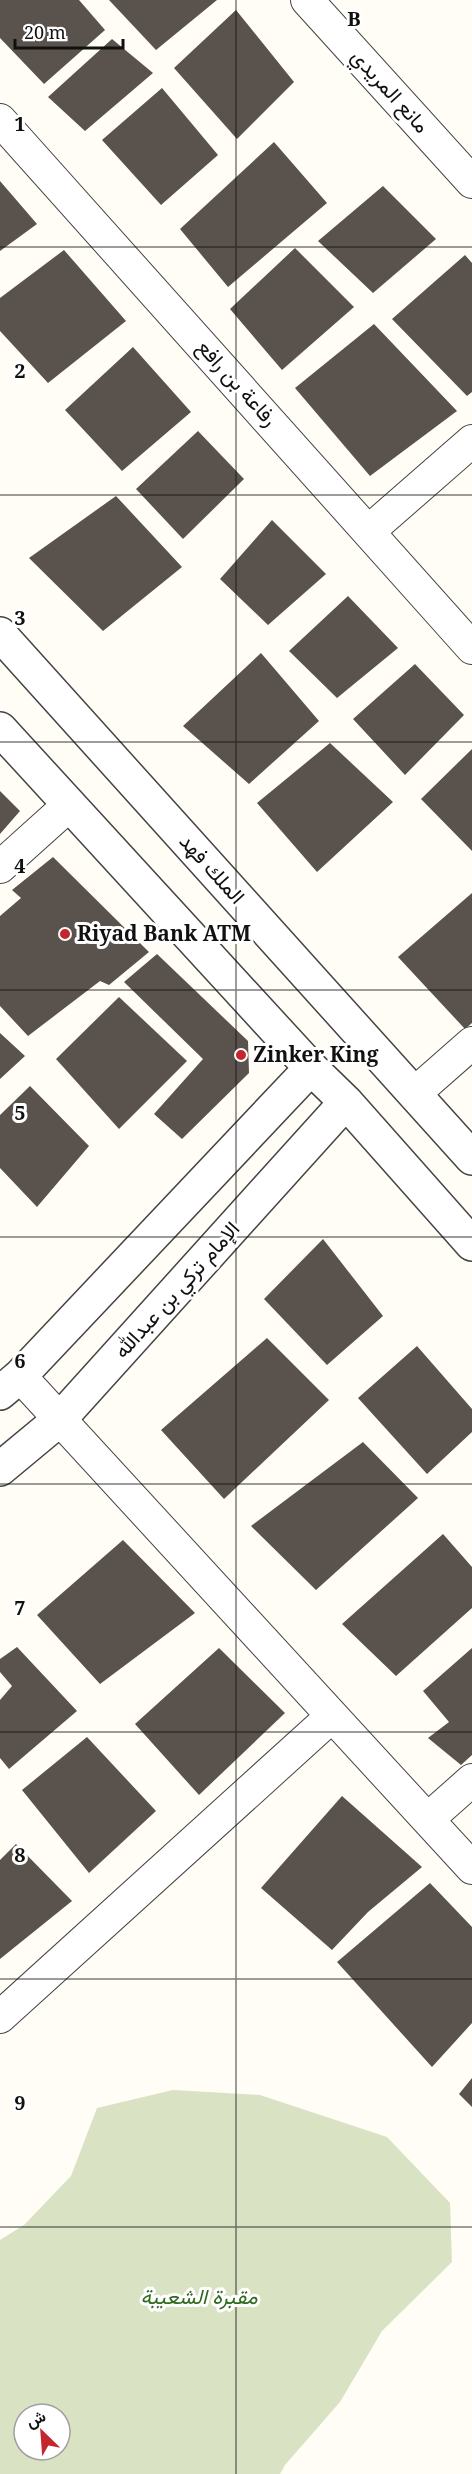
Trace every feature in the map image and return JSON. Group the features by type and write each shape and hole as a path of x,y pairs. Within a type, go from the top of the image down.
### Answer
{"street":[{"name":"مانع المريدي","path":"307,0 472,182"},
{"name":"رفاعة بن رافع","path":"0,120 472,648"},
{"path":"369,531 472,441"},
{"name":"الملك فهد","path":"0,634 472,1158"},
{"path":"0,729 311,1068 346,1102 472,1244"},
{"path":"0,867 69,805"},
{"path":"414,1095 472,1043"},
{"path":"311,1068 10,1384 59,1420 472,1868"},
{"name":"الإمام تركي بن عبدالله","path":"0,1469 59,1420 346,1102"},
{"path":"0,2017 331,1717"},
{"path":"428,1820 472,1780"}],"green space":[{"name":"مقبرة الشعيبة","path":"173,2090 260,2095 387,2137 450,2203 452,2262 382,2331 340,2402 285,2465 280,2474 0,2474 0,2240 24,2225 71,2176 97,2108"}],"building":[{"path":"0,0 79,0 105,30 44,84 0,38"},
{"path":"109,0 217,0 156,50"},
{"path":"236,10 294,82 237,139 174,68"},
{"path":"112,39 153,73 85,131 48,97"},
{"path":"162,88 218,155 161,205 102,140"},
{"path":"274,142 327,203 228,287 180,229"},
{"path":"0,181 37,224 0,251"},
{"path":"383,186 436,239 373,293 318,241"},
{"path":"295,248 354,307 282,370 230,309"},
{"path":"64,250 126,321 48,383 0,331 0,298"},
{"path":"465,255 472,263 472,392 467,396 392,319"},
{"path":"374,324 457,411 370,476 295,388"},
{"path":"133,347 191,412 122,471 65,410"},
{"path":"198,431 244,479 183,539 136,489"},
{"path":"116,496 182,567 103,631 29,558"},
{"path":"272,520 326,574 268,625 220,579"},
{"path":"348,596 398,648 337,698 289,651"},
{"path":"261,653 319,721 249,784 183,726"},
{"path":"415,664 464,715 405,775 353,719"},
{"path":"330,743 393,802 317,872 257,803"},
{"path":"472,749 472,851 421,799"},
{"path":"0,791 20,811 0,834"},
{"name":"Riyad Bank ATM","path":"53,857 149,952 109,985 100,981 28,1036 0,1006 0,916 21,898 12,890"},
{"path":"472,893 472,1023 465,1029 398,957"},
{"path":"157,954 248,1041 249,1073 182,1139 154,1114 203,1059 124,982"},
{"path":"119,997 187,1061 119,1129 56,1059"},
{"path":"0,1033 25,1056 0,1079"},
{"path":"30,1086 89,1146 37,1207 0,1168 0,1115"},
{"path":"323,1239 383,1316 327,1365 264,1299"},
{"path":"267,1338 329,1400 224,1499 161,1430"},
{"path":"417,1346 472,1409 472,1432 427,1474 358,1398"},
{"path":"363,1442 418,1498 316,1590 251,1526"},
{"path":"443,1534 472,1567 472,1608 396,1676 342,1624"},
{"path":"123,1540 195,1613 100,1684 37,1615"},
{"path":"17,1647 77,1711 9,1769 0,1758 0,1700 12,1686 0,1672 0,1659"},
{"path":"219,1648 285,1713 199,1795 135,1724"},
{"path":"472,1648 472,1755 461,1765 428,1738 449,1722 423,1691"},
{"path":"87,1737 156,1811 89,1873 22,1790"},
{"path":"342,1796 422,1867 368,1912 332,1950 261,1888"},
{"path":"16,1844 72,1901 0,1959 0,1860"},
{"path":"430,1883 472,1927 472,2023 432,2067 337,1962"},
{"path":"472,2078 472,2107 459,2094"}],"place":[{"name":"Riyad Bank ATM","path":"65,934"},
{"name":"Zinker King","path":"241,1055"}]}
